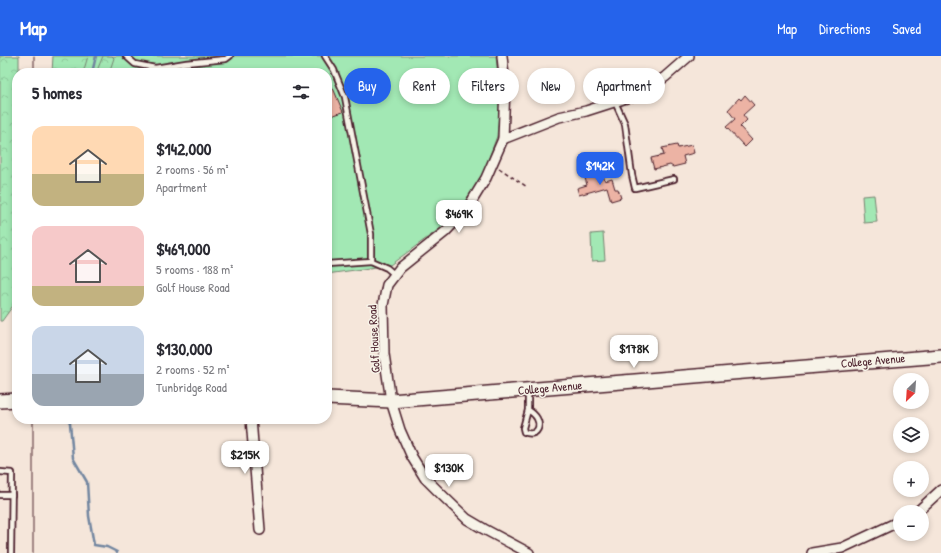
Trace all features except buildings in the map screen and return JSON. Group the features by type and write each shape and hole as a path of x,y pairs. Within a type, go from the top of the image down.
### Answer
{"main road":[{"name":"College Avenue","path":"332,398 391,401 941,356"},
{"path":"0,401 12,400"}],"street":[{"name":"Golf House Road","path":"502,56 505,86 503,139 493,163 477,194 458,220 400,268 387,285 382,312 384,354 391,401 400,430 412,457 429,483 467,519 529,553"},
{"path":"665,76 689,56"},
{"path":"503,139 559,117 609,104"},
{"path":"251,424 260,530"},
{"path":"925,505 941,490"},
{"path":"812,553 842,548 893,525"}],"lane":[{"path":"126,56 135,64 155,68 226,58 230,56"},
{"path":"325,56 334,70 345,97 371,234 371,261"},
{"path":"616,104 625,124 635,188 674,180"},
{"path":"332,264 371,261 387,268 394,274"},
{"path":"528,390 528,410 523,428 524,432 528,434 534,433 539,428 539,421 536,415 528,410"},
{"path":"0,472 12,473 11,553"},
{"path":"0,495 12,495"}],"path":[{"path":"493,163 527,187"}],"green space":[{"path":"0,56 19,56 19,68 12,68 12,307 2,321 0,321"},
{"path":"53,56 88,56 84,68 52,68"},
{"path":"62,56 496,56 497,68 458,68 458,104 500,104 497,136 482,177 463,205 442,227 390,265 332,273 332,68 62,68"},
{"path":"103,56 112,56 114,58 111,68 98,68"},
{"path":"874,195 877,222 864,223 862,196"},
{"path":"603,233 605,260 592,261 591,234"}],"waterway":[{"path":"93,68 96,56"},
{"path":"70,424 73,458 87,482 89,516 94,545 107,547 117,553"}],"tram line":[{"path":"34,56 34,68"},
{"path":"33,424 33,553"}]}
